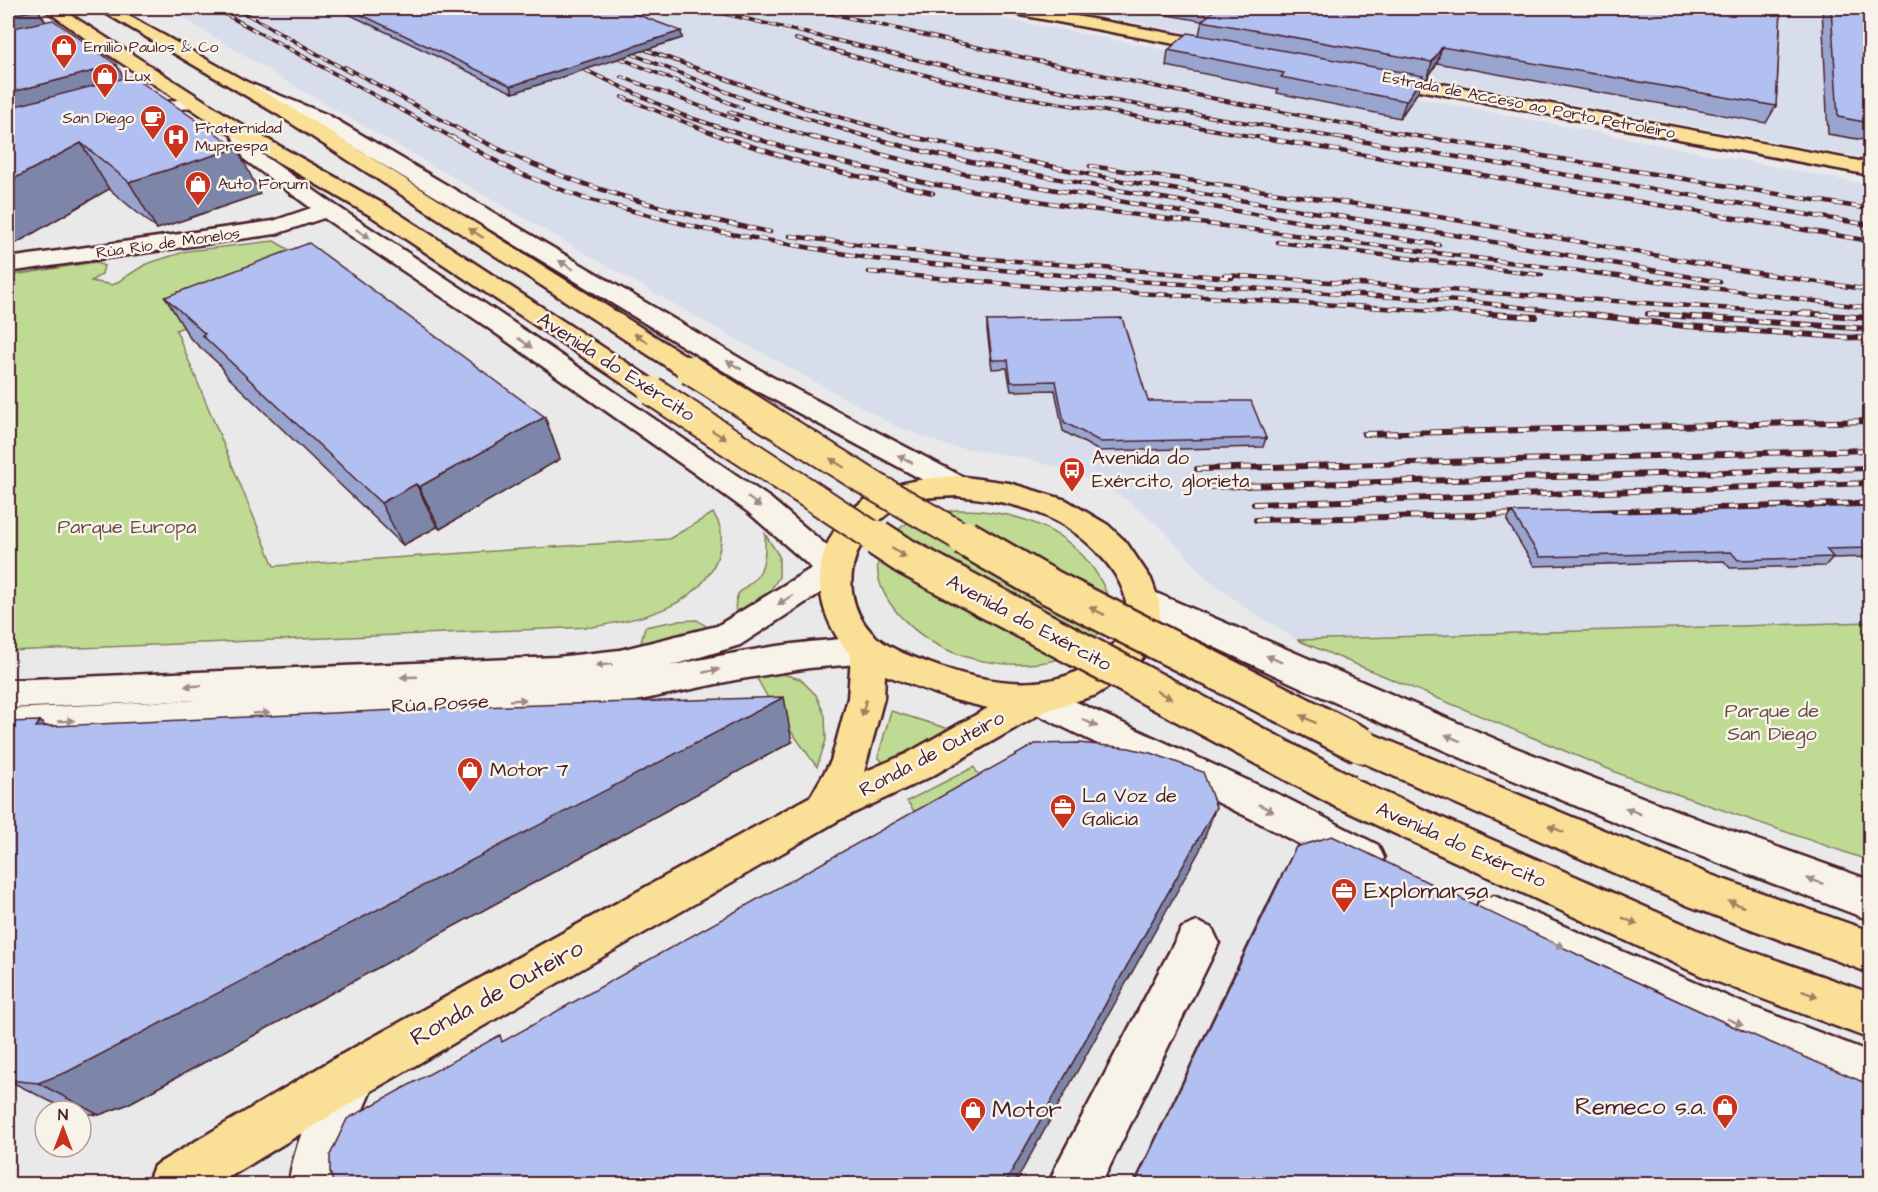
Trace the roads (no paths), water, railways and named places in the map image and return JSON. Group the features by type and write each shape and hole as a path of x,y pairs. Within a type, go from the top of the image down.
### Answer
{"main road":[{"name":"Avenida do Exército","path":"51,8 240,132 378,212 906,557 1347,794 1718,961 1870,1016"},
{"name":"Avenida do Exército","path":"105,8 284,110 879,489 1050,587 1361,745 1704,892 1870,952"},
{"path":"1010,8 1246,52"},
{"name":"Estrada de Acceso ao Porto Petroleiro","path":"1364,74 1870,169"},
{"path":"957,486 994,488 1032,497 1071,512 1101,534 1124,561 1136,580 1142,599 1141,629 1133,646 1121,662 1083,685 1037,698 1008,697 947,683 869,650 854,633 841,612 835,590 834,569 840,548 849,531 871,510 898,495 929,487 957,486"},
{"name":"Ronda de Outeiro","path":"825,808 849,764 866,698 869,650"},
{"name":"Ronda de Outeiro","path":"172,1185 354,1074 825,808 919,765 1037,698"}],"street":[{"path":"85,51 106,46"},
{"name":"Avenida do Exército","path":"236,83 321,119 761,382 957,486"},
{"path":"109,124 191,101"},
{"name":"Avenida do Exército","path":"240,132 252,156 327,210 490,318 759,505 834,569"},
{"name":"Rúa Río de Monelos","path":"8,265 276,227 327,210"},
{"name":"Rúa Posse","path":"8,694 546,671 620,664 728,636 834,569"},
{"path":"1142,599 1476,748 1747,857 1870,900"},
{"name":"Rúa Posse","path":"8,724 556,698 626,689 735,666 809,655 869,650"},
{"path":"1037,698 1401,875"},
{"path":"1456,899 1738,1024 1870,1076"},
{"path":"1074,1185 1197,943"},
{"path":"314,1185 315,1173 331,1121 354,1074"}],"railway":[{"path":"214,8 455,139"},
{"path":"236,8 351,73"},
{"path":"701,8 964,71 1091,97 1345,139"},
{"path":"785,8 814,14"},
{"path":"807,8 1041,62 1198,95 1434,139"},
{"path":"796,39 883,65 1005,94 1268,139"},
{"path":"646,50 806,108 919,139"},
{"path":"632,54 752,102 875,139"},
{"path":"620,58 742,108"},
{"path":"345,67 477,139"},
{"path":"585,70 682,115 756,139"},
{"path":"622,77 737,120"},
{"path":"622,97 727,139"},
{"path":"729,112 817,139"},
{"path":"452,137 516,172 583,198 703,229 874,259 1119,280 1474,302 1587,315"},
{"path":"474,137 546,170 619,195 656,206 770,232"},
{"path":"723,137 813,166 933,193"},
{"path":"751,137 796,151 931,184 1082,208 1870,308"},
{"path":"812,137 943,170 1198,215"},
{"path":"870,137 946,157 1023,172 1211,207 1439,245"},
{"path":"913,137 1111,179 1454,235 1720,282"},
{"path":"1259,137 1870,241"},
{"path":"1336,137 1870,225"},
{"path":"1425,137 1870,209"},
{"path":"1090,166 1411,212 1732,269 1870,290"},
{"path":"790,236 964,257 1232,278"},
{"path":"1278,242 1542,275"},
{"path":"869,272 1054,288 1501,315"},
{"path":"1224,275 1823,315"},
{"path":"1476,313 1536,317"},
{"path":"1574,313 1685,326 1870,339"},
{"path":"1801,313 1870,318"},
{"path":"1661,315 1648,314 1870,329"},
{"path":"1364,434 1870,421"},
{"path":"1197,469 1870,450"},
{"path":"1205,487 1870,468"},
{"path":"1254,504 1870,483"},
{"path":"1595,512 1870,503"},
{"path":"1256,520 1526,514"}],"place":[{"name":"Emilio Paulos & Co","path":"64,70"},
{"name":"Lux","path":"105,99"},
{"name":"San Diego","path":"153,141"},
{"name":"Fraternidad Muprespa","path":"176,160"},
{"name":"Auto Forum","path":"198,207"},
{"name":"Avenida do Exército, glorieta","path":"1072,493"},
{"name":"Motor 7","path":"470,793"},
{"name":"La Voz de Galicia","path":"1063,830"},
{"name":"Explomarsa","path":"1344,914"},
{"name":"Remeco s.a.","path":"1725,1130"},
{"name":"Motor","path":"973,1133"}],"park label":[{"name":"Parque Europa","path":"127,527"},
{"name":"Parque de San Diego","path":"1772,722"}]}
